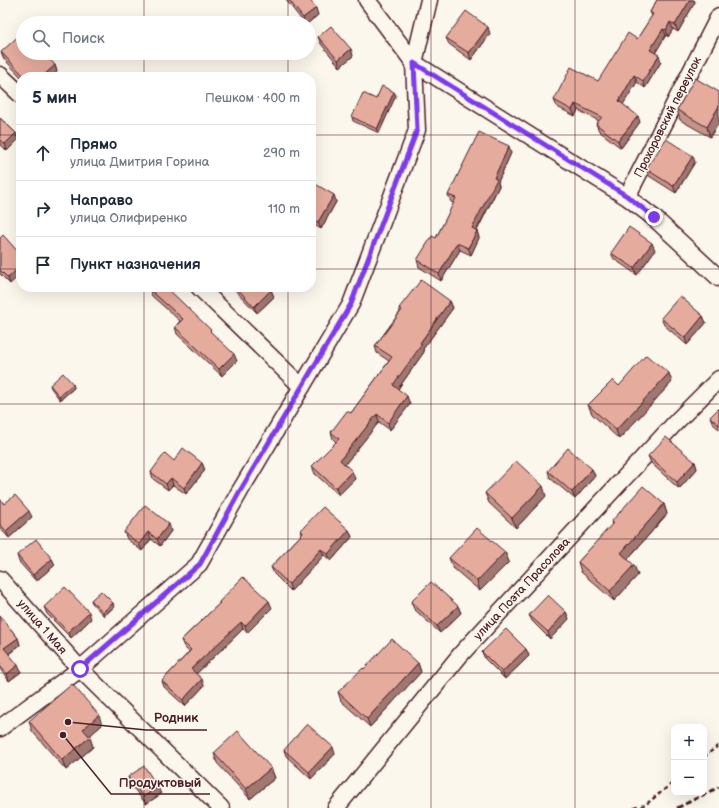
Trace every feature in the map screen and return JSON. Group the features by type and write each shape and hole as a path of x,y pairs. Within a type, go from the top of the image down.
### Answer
{"street":[{"path":"367,0 414,63 627,196 654,217 719,278"},
{"path":"0,728 80,669 200,564 240,491 351,304 417,130 414,63 429,0"},
{"name":"Прохоровский переулок","path":"627,196 719,16"},
{"path":"0,75 16,90"},
{"path":"204,292 302,387"},
{"name":"улица Поэта Прасолова","path":"336,808 461,654 677,421 719,379"},
{"name":"улица 1 Мая","path":"0,579 80,669 221,808"}],"path":[{"path":"707,755 719,745"},
{"path":"634,808 645,805 671,784"}],"building":[{"path":"289,0 310,0 316,8 306,16 301,16"},
{"path":"657,0 690,0 675,25 670,22 666,30 663,29 650,50 659,55 643,81 634,75 619,101 638,116 618,141 596,124 602,117 575,104 572,110 554,100 571,67 598,81 628,33 637,39 653,14 650,12"},
{"path":"466,11 488,27 469,53 446,38"},
{"path":"331,26 351,49 338,60 318,37"},
{"path":"16,38 16,60 50,60 55,65 47,72 20,72 1,52"},
{"path":"695,78 719,92 719,106 707,127 677,110"},
{"path":"382,86 394,92 377,129 352,117 363,93 376,99"},
{"path":"0,118 16,133 5,144 0,140"},
{"path":"479,132 509,146 494,178 497,179 472,228 477,231 468,248 457,243 439,274 417,260 432,236 436,238 456,198 448,195"},
{"path":"666,139 693,156 673,186 646,169"},
{"path":"316,184 334,195 318,222 316,221"},
{"path":"629,227 652,243 634,268 611,253"},
{"path":"3,235 16,249 16,270 8,278 0,270 0,238"},
{"path":"421,280 450,301 420,343 422,344 393,385 407,396 388,423 377,414 340,460 352,471 336,488 312,466 339,439 331,432 347,411 351,413 392,357 375,346 402,310 399,308"},
{"path":"152,292 171,292 234,354 219,369 175,327 183,319"},
{"path":"240,292 269,292 254,307"},
{"path":"680,296 703,316 685,338 661,318"},
{"path":"646,355 669,373 616,430 588,405 613,380 619,386"},
{"path":"63,373 73,384 59,396 50,385"},
{"path":"719,408 719,425 710,417"},
{"path":"666,437 695,462 677,482 648,456"},
{"path":"183,448 202,463 184,488 171,478 166,484 151,472 165,453 174,461"},
{"path":"568,448 592,469 572,492 548,471"},
{"path":"516,461 543,486 512,518 485,493"},
{"path":"643,486 664,504 621,553 634,565 610,591 578,562 613,523 611,522"},
{"path":"15,495 29,511 6,531 0,524 0,499 4,504"},
{"path":"145,505 169,524 157,539 148,532 139,544 124,532"},
{"path":"323,507 349,530 328,554 321,549 289,584 271,567 303,533 301,530"},
{"path":"477,528 505,552 477,581 449,558"},
{"path":"36,539 52,559 33,575 17,555"},
{"path":"243,577 269,601 245,626 241,622 191,669 202,679 183,700 162,681 191,650 181,640 220,603 219,602"},
{"path":"431,582 458,606 437,626 411,602"},
{"path":"65,587 89,612 68,632 44,607"},
{"path":"101,591 113,603 103,612 91,600"},
{"path":"548,595 566,612 548,632 529,615"},
{"path":"0,616 18,638 4,648 18,665 7,674 0,666"},
{"path":"506,629 526,649 502,672 482,652"},
{"path":"392,639 418,663 367,719 338,692 363,668 364,669"},
{"path":"72,684 99,715 83,729 90,737 62,760 29,721"},
{"path":"307,724 333,747 309,772 284,750"},
{"path":"238,731 271,768 246,789 214,753"},
{"path":"144,766 158,787 143,797 128,777"}],"railway":[{"path":"677,808 719,787"}],"place":[{"name":"Родник","path":"68,722"},
{"name":"Продуктовый","path":"63,735"}],"route":[{"path":"80,669 200,564 240,491 351,304 417,130 414,63 627,196 654,217"}]}
